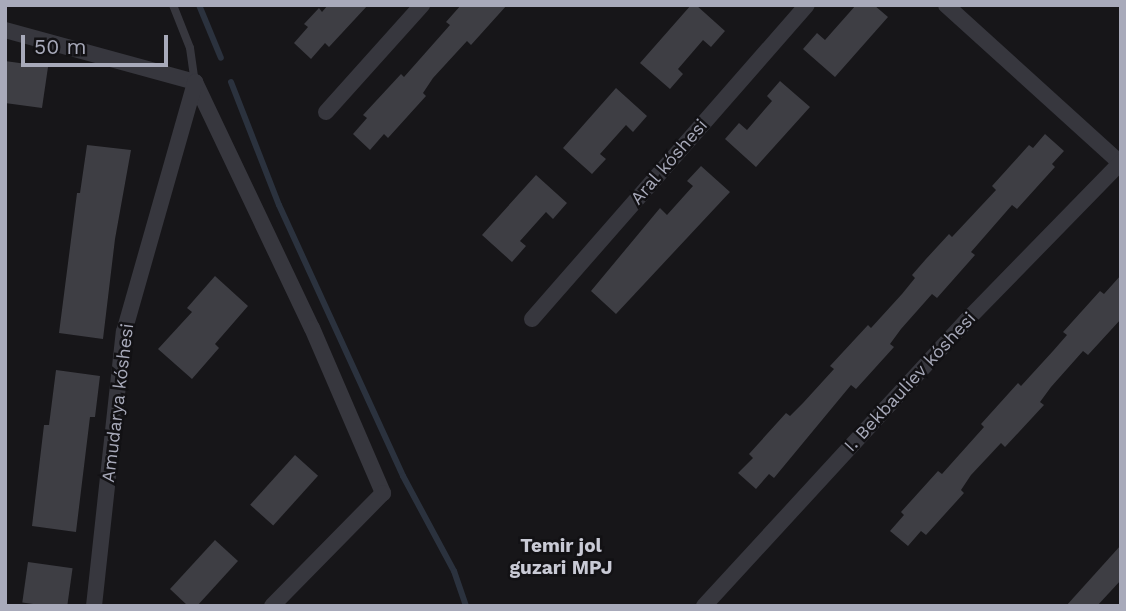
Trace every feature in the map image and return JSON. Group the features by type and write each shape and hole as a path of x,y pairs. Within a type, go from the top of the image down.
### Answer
{"street":[{"path":"326,112 422,5"},
{"name":"Aral kóshesi","path":"532,319 807,5"},
{"path":"946,5 1120,162"},
{"path":"5,30 195,82 312,328 383,493 272,606"},
{"name":"Amudarya kóshesi","path":"94,606 124,332 195,82"},
{"name":"I. Bekbauliev kóshesi","path":"704,606 967,320 1120,162"}],"lane":[{"path":"173,5 190,48 195,82"}],"building":[{"path":"328,5 368,5 329,47 325,43 311,59 294,43 308,27 304,24 319,8 322,12"},
{"path":"461,5 507,5 471,45 467,41 433,78 423,93 426,96 388,138 384,134 370,150 353,134 367,118 363,115 401,74 404,77 450,25 446,22"},
{"path":"691,5 696,5 725,31 711,47 703,40 678,69 683,74 670,89 640,63"},
{"path":"856,5 874,5 888,17 835,77 803,49 817,33 825,40"},
{"path":"5,61 48,67 42,108 5,103"},
{"path":"780,81 810,107 756,167 725,139 739,123 747,130 772,101 767,96"},
{"path":"616,88 647,116 633,132 626,125 600,154 606,159 592,174 563,148"},
{"path":"1045,134 1064,151 1052,164 1055,167 1017,209 1012,205 971,252 975,255 937,298 932,294 890,344 894,347 856,389 851,385 774,478 769,474 756,489 738,473 753,458 749,454 786,413 790,416 803,403 834,369 830,366 868,325 871,328 902,294 915,278 912,275 926,259 949,234 952,237 996,190 992,186 1029,145 1033,148"},
{"path":"87,145 131,150 115,239 103,339 59,333 77,193 80,193"},
{"path":"701,166 730,192 616,314 591,291 660,208 667,215 693,186 687,181"},
{"path":"536,175 567,203 553,219 546,212 520,241 526,246 512,262 482,235"},
{"path":"1121,275 1121,319 1088,355 1083,351 1040,402 1044,405 1005,447 1001,443 971,475 961,490 964,493 926,535 921,531 908,546 890,531 904,515 901,512 938,471 942,474 984,427 981,424 1018,383 1021,386 1067,335 1063,332 1100,291 1104,294"},
{"path":"215,276 248,306 215,344 219,348 192,379 158,349 192,312 187,308"},
{"path":"56,370 100,376 95,417 90,417 76,532 32,526 44,425 49,425"},
{"path":"295,455 318,476 273,526 250,505"},
{"path":"215,540 238,561 197,606 188,606 170,589"},
{"path":"1121,545 1121,580 1097,606 1066,606"},
{"path":"28,562 73,568 67,606 22,603"}],"waterway":[{"path":"199,5 221,58"},
{"path":"231,82 279,205 403,476 454,571 466,606"}],"district":[{"name":"Temir jol guzari MPJ","path":"561,557"}]}
